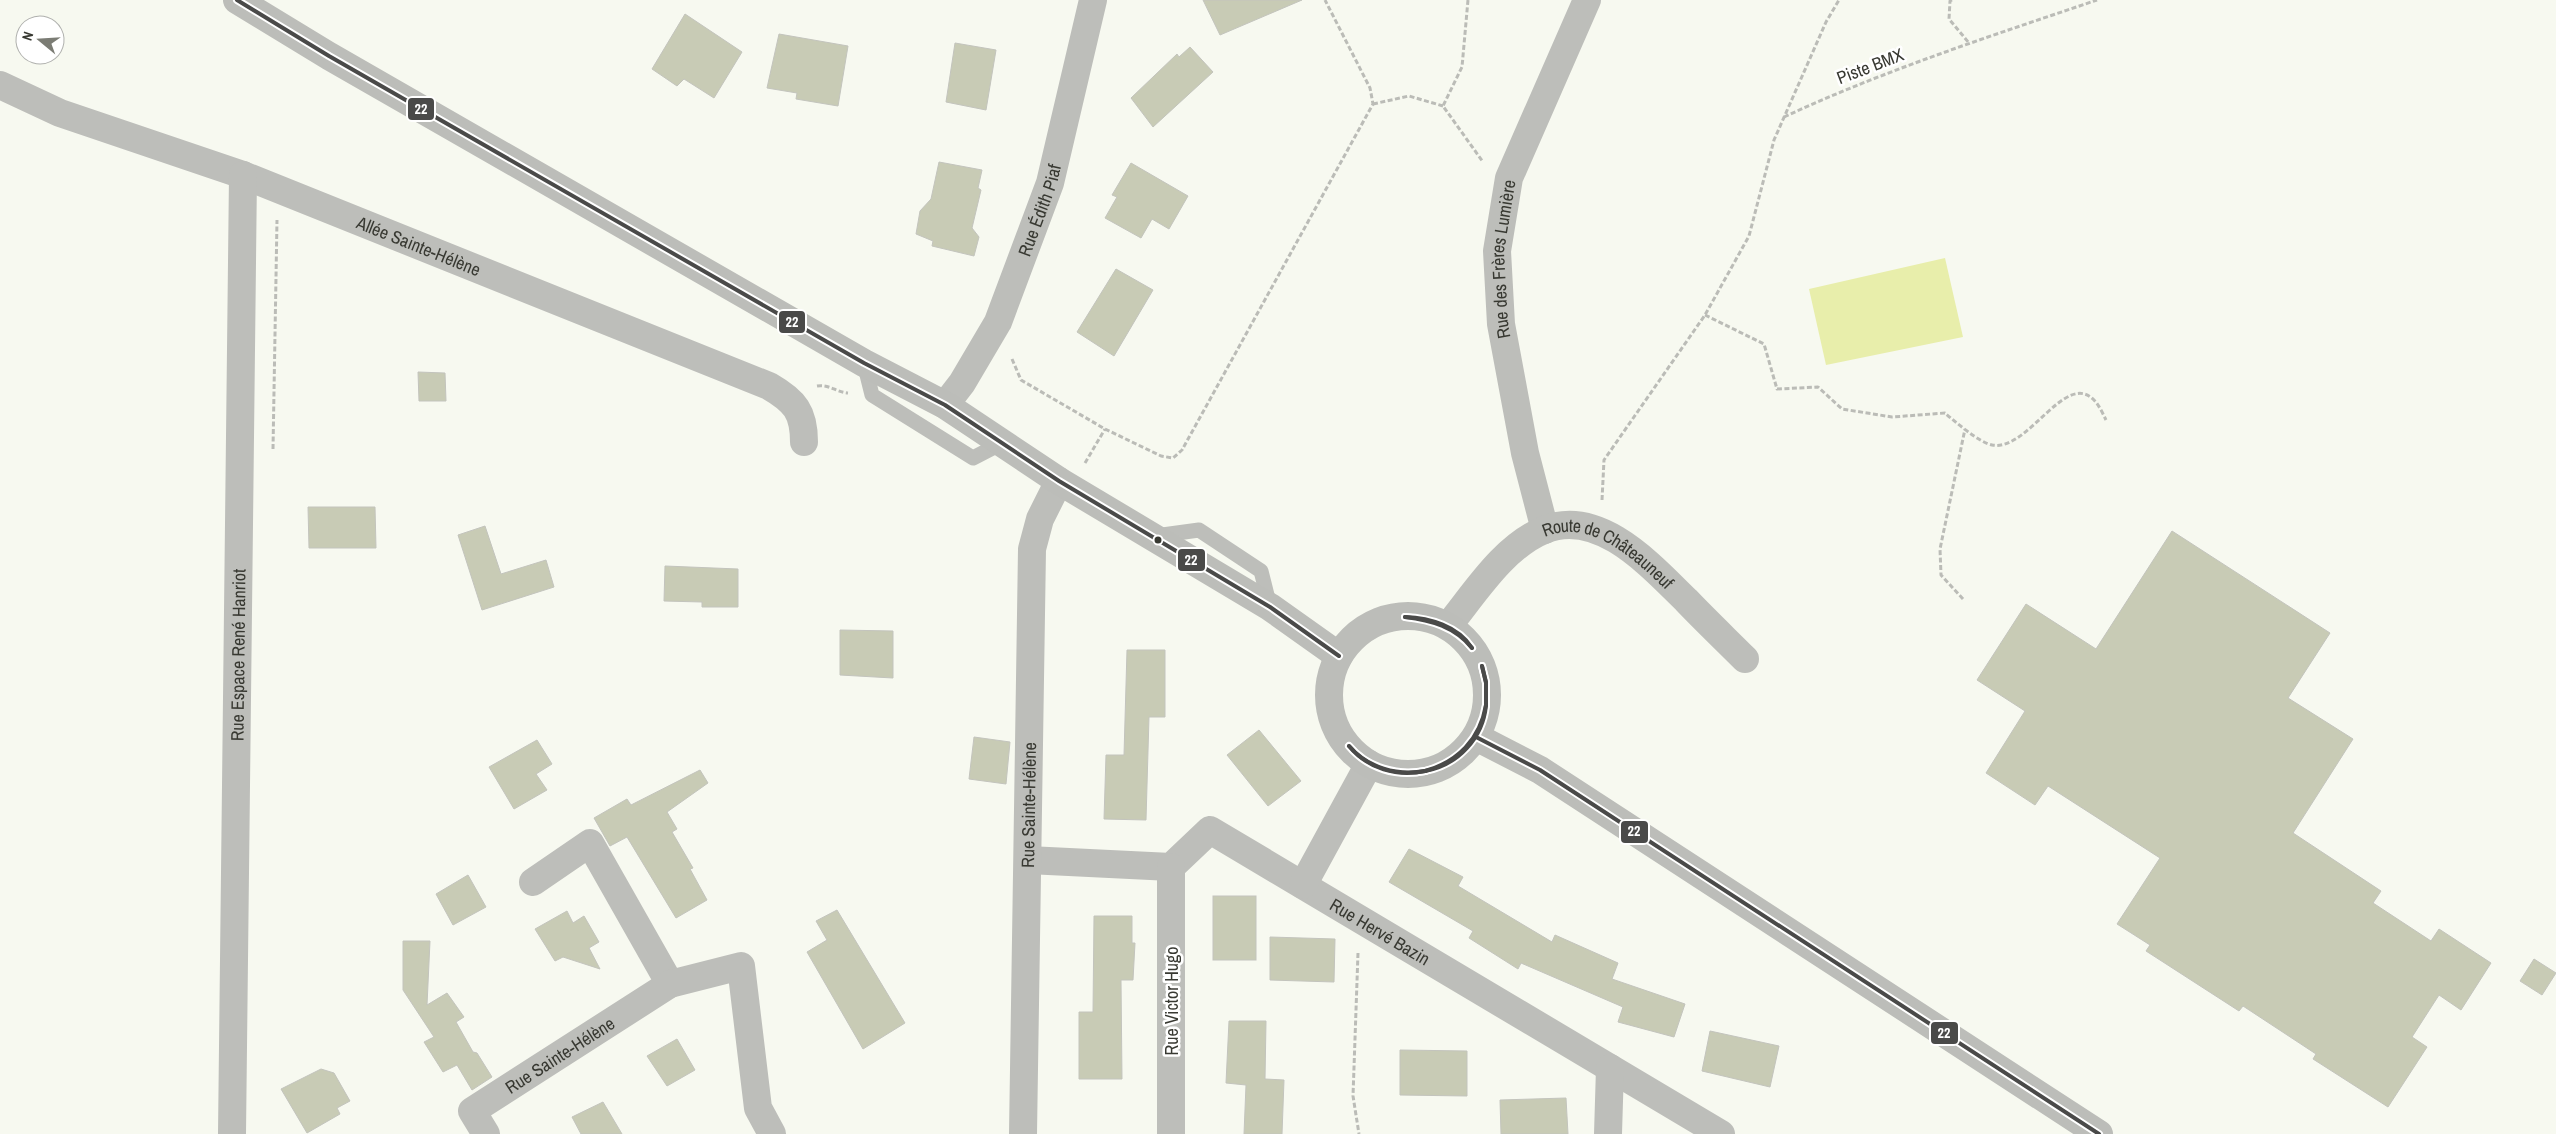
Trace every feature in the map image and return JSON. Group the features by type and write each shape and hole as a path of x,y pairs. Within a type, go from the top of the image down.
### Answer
{"main road":[{"path":"236,0 329,56 864,363 945,405 1002,443 1070,475 1155,536 1270,606 1339,656"},
{"path":"1399,616 1424,617 1448,626 1468,642 1481,663 1488,688 1486,713 1476,737 1460,756 1439,768 1415,774 1391,772 1368,764 1350,748 1336,728 1330,704 1331,680 1339,656 1355,637 1368,627 1399,616"},
{"path":"1476,737 1540,770 2099,1134"}],"street":[{"name":"Rue Édith Piaf","path":"945,405 962,383 998,322 1050,183 1093,0"},
{"name":"Rue des Frères Lumière","path":"1545,530 1525,453 1501,324 1497,251 1509,178 1587,0"},
{"name":"Allée Sainte-Hélène","path":"0,85 60,113 243,176 503,278 769,386 784,394 802,416 804,442"},
{"name":"Rue Espace René Hanriot","path":"232,1134 243,176"},
{"name":"Rue Sainte-Hélène","path":"1023,1134 1032,549 1040,519 1070,475"},
{"name":"Route de Châteauneuf","path":"1448,626 1498,565 1521,545 1545,530 1570,525 1601,531 1640,554 1745,659"},
{"path":"1303,885 1368,764"},
{"name":"Rue Hervé Bazin","path":"1171,867 1210,830 1721,1134"},
{"path":"533,882 590,843 670,984"},
{"path":"1028,860 1171,867"},
{"name":"Rue Victor Hugo","path":"1171,867 1171,1134"},
{"name":"Rue Sainte-Hélène","path":"486,1134 472,1111 670,984 741,966 758,1108 772,1134"},
{"path":"1608,1134 1610,1068"}],"lane":[{"path":"864,363 872,395 973,458 1002,443"}],"path":[{"path":"998,322 1020,380 1105,429 1161,456 1173,458 1182,450 1373,104 1370,88 1325,0"},
{"path":"1443,106 1462,67 1468,0"},
{"path":"1601,531 1604,460 1705,315 1749,236 1774,140 1826,22 1839,0"},
{"path":"1952,0 1950,1 1949,19 1969,43"},
{"name":"Piste BMX","path":"1784,118 1842,91 1969,43 2097,0"},
{"path":"1373,104 1409,96 1443,106 1489,172 1509,178"},
{"path":"1705,315 1764,344 1777,389 1818,387 1842,410 1892,417 1944,413 1965,429 1992,445 2015,441 2068,395 2082,393 2094,399 2106,420"},
{"path":"784,394 790,384 807,386 826,385 842,392 872,395"},
{"path":"1070,475 1105,429"},
{"path":"1963,600 1941,575 1940,549 1965,429"},
{"path":"1359,918 1354,1096 1359,1134"}],"shaded area":[{"path":"1945,258 1963,337 1826,365 1809,289"}],"building":[{"path":"1203,0 1302,0 1220,35"},
{"path":"685,14 742,52 714,98 684,79 677,86 652,69"},
{"path":"779,34 848,46 838,106 796,99 797,93 767,88"},
{"path":"955,43 996,50 986,110 946,102"},
{"path":"1190,47 1213,72 1153,127 1131,98 1177,54 1179,57"},
{"path":"939,162 982,170 978,188 981,190 972,228 979,237 974,256 932,246 933,241 916,234 920,211 931,199"},
{"path":"1131,163 1188,196 1169,229 1152,219 1141,238 1105,218 1117,197 1112,195"},
{"path":"1116,269 1153,290 1114,356 1077,332"},
{"path":"418,372 445,373 446,401 419,401"},
{"path":"308,507 375,507 376,548 309,548"},
{"path":"485,526 501,574 546,560 554,587 482,610 458,535"},
{"path":"2172,531 2330,633 2288,698 2353,739 2293,833 2381,891 2373,903 2431,941 2439,929 2491,963 2461,1010 2439,995 2412,1037 2427,1047 2388,1107 2313,1059 2316,1054 2243,1006 2239,1011 2146,951 2150,945 2117,924 2160,858 2048,786 2035,805 1986,773 2025,711 1977,680 2026,604 2096,649"},
{"path":"665,566 738,569 738,607 702,607 702,602 664,601"},
{"path":"840,630 893,631 893,678 840,675"},
{"path":"1127,650 1165,650 1165,717 1149,717 1146,820 1104,819 1106,755 1124,755"},
{"path":"1259,730 1301,781 1268,806 1227,755"},
{"path":"974,737 1010,742 1006,784 969,779"},
{"path":"537,740 552,764 536,774 547,790 514,809 489,767"},
{"path":"700,770 708,783 667,812 677,829 672,832 693,868 690,869 707,900 676,918 627,837 610,846 594,818 627,799 631,805"},
{"path":"1409,849 1463,877 1458,886 1552,942 1555,935 1618,963 1612,979 1685,1004 1674,1037 1618,1022 1623,1007 1521,963 1518,969 1469,938 1473,931 1389,882"},
{"path":"468,875 486,907 453,925 436,894"},
{"path":"1213,896 1256,896 1256,960 1213,960"},
{"path":"837,910 905,1023 863,1049 807,952 827,940 816,921"},
{"path":"567,911 573,923 584,916 599,942 589,948 600,969 563,957 555,961 535,929"},
{"path":"1094,916 1132,916 1132,943 1135,943 1133,980 1121,980 1122,1079 1079,1079 1079,1012 1093,1012"},
{"path":"1270,937 1335,939 1334,982 1270,980"},
{"path":"403,941 430,941 427,1005 447,993 464,1017 456,1022 473,1052 477,1053 492,1077 472,1090 457,1065 443,1072 424,1042 434,1037 403,990"},
{"path":"2534,959 2556,973 2542,995 2520,981"},
{"path":"1229,1021 1266,1021 1265,1079 1284,1080 1282,1134 1244,1134 1246,1085 1226,1083"},
{"path":"1710,1031 1779,1046 1770,1087 1702,1071"},
{"path":"677,1039 695,1070 667,1086 647,1056"},
{"path":"1400,1050 1467,1051 1467,1096 1400,1095"},
{"path":"321,1069 334,1073 350,1101 337,1108 340,1114 307,1133 281,1089"},
{"path":"1566,1098 1568,1134 1501,1134 1500,1100"},
{"path":"603,1102 622,1134 581,1134 572,1117"}],"transit line":[{"name":"22","path":"237,0 329,56 864,363 945,405 1059,481 1270,607 1339,656"},
{"name":"22","path":"1405,617 1424,620 1442,626 1458,635 1472,648"},
{"name":"22","path":"1405,617 1424,619 1443,625 1459,634 1472,648"},
{"name":"22","path":"1482,666 1486,683 1486,705"},
{"name":"22","path":"1482,666 1486,682 1486,705"},
{"name":"22","path":"1425,771 1448,762 1466,747 1479,728 1486,705"},
{"name":"22","path":"1425,771 1448,763 1467,748 1480,728 1486,705"},
{"name":"22","path":"1476,737 1540,770 2099,1134"},
{"name":"22","path":"1349,746 1365,760 1384,769 1404,772 1425,771"},
{"name":"22","path":"1349,746 1374,766 1404,773 1425,771"}]}
